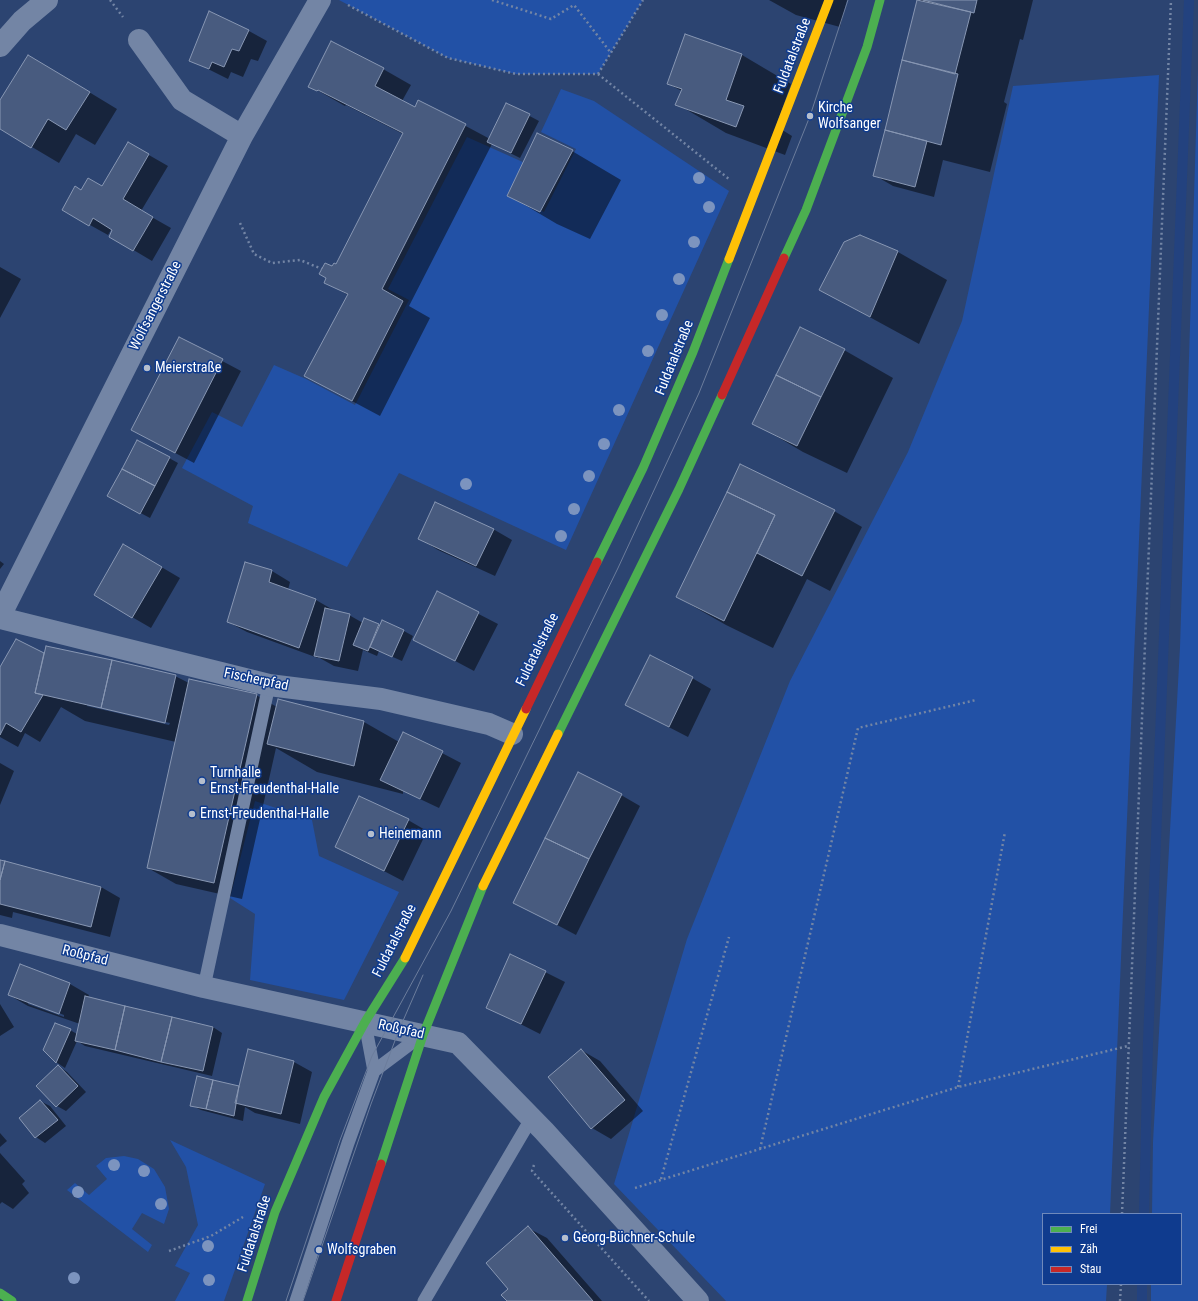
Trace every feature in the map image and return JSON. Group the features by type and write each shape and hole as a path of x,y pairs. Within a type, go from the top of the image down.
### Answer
{"main road":[{"name":"Fuldatalstraße","path":"248,1301 275,1212 324,1097 365,1022 399,969 512,734 643,468 693,352 829,0"},
{"path":"336,1301 423,1035 478,896 679,489 806,210 867,47 880,0"},
{"path":"0,1293 12,1301"}],"street":[{"path":"0,46 22,21 47,0"},
{"name":"Wolfsangerstraße","path":"0,617 242,136 320,0"},
{"path":"139,40 182,100 242,136"},
{"name":"Fischerpfad","path":"0,617 269,685 381,699 489,724 512,734"},
{"name":"Roßpfad","path":"0,935 204,987 458,1043 538,1125 698,1301"}],"lane":[{"path":"204,987 269,685"},
{"path":"296,1301 348,1143 374,1072 365,1022"},
{"path":"374,1072 423,1035"},
{"path":"424,1301 538,1125"}],"path":[{"path":"492,0 551,19 574,5 611,53"},
{"path":"598,74 643,0"},
{"path":"1122,1213 1171,0"},
{"path":"346,4 448,58 516,74 598,74 731,180"},
{"path":"240,223 254,254 272,263 300,260 322,269"},
{"path":"760,1149 858,728 976,700"},
{"path":"958,1087 1005,832"},
{"path":"661,1180 729,937"},
{"path":"604,1198 958,1087 1128,1046"},
{"path":"538,1125 532,1171 649,1301"},
{"path":"169,1250 211,1236 248,1214"},
{"path":"1120,1301 1121,1285"}],"shaded area":[{"path":"339,0 643,0 598,74 516,74 448,58"},
{"path":"1198,68 1198,1301 1151,1301 1151,1285 1182,1285 1182,1213 1152,1213 1153,1142 1180,647"},
{"path":"1159,75 1110,1213 1042,1213 1042,1285 1107,1285 1106,1301 726,1301 614,1184 687,939 790,681 908,452 962,321 1013,86"},
{"path":"561,89 594,101 729,191 566,550 399,473 347,567 248,523 253,506 182,468 212,412 242,427 274,365 306,379 355,405 409,300 388,289 467,137 525,163 509,195 544,212 576,149 541,132"},
{"path":"255,801 312,820 319,856 399,892 344,1000 250,980 255,914 230,898"},
{"path":"170,1140 265,1184 224,1301 175,1301 190,1273 175,1266 198,1225 186,1167"},
{"path":"124,1156 138,1159 154,1169 165,1187 169,1209 164,1224 142,1213 132,1229 152,1245 148,1252 67,1190 75,1183 89,1195 107,1179 96,1166 106,1158"}],"building":[{"path":"917,0 971,12 955,74 902,60"},
{"path":"923,0 977,0 974,13"},
{"path":"209,11 249,30 239,51 232,49 224,67 212,62 209,69 189,61"},
{"path":"685,34 742,54 726,100 744,106 736,127 675,105 682,89 667,84"},
{"path":"331,41 384,68 375,86 415,107 418,100 466,124 382,289 403,301 352,401 304,376 348,294 324,283 326,278 319,274 325,263 332,266 334,263 336,264 403,133 318,90 317,91 308,87"},
{"path":"28,55 90,92 66,130 48,119 31,148 0,129 0,100"},
{"path":"902,60 958,74 941,145 885,130"},
{"path":"506,103 530,114 511,153 487,142"},
{"path":"885,130 927,141 915,187 873,176"},
{"path":"537,133 573,150 540,212 507,196"},
{"path":"128,142 149,154 123,199 153,217 133,251 109,237 112,230 93,218 89,226 62,210 75,186 81,190 88,178 102,186"},
{"path":"860,235 898,251 870,317 819,290 844,242"},
{"path":"800,327 845,349 821,397 776,375"},
{"path":"179,337 223,359 175,453 131,430"},
{"path":"776,375 821,397 797,446 752,424"},
{"path":"137,440 170,457 155,486 122,469"},
{"path":"740,464 835,510 802,576 757,553 775,515 727,492"},
{"path":"122,469 155,486 140,514 107,496"},
{"path":"727,492 775,515 724,621 676,597"},
{"path":"435,502 494,529 476,566 418,539"},
{"path":"123,544 162,567 132,618 94,595"},
{"path":"245,562 272,570 269,582 316,599 299,648 227,622"},
{"path":"437,591 479,612 455,661 413,640"},
{"path":"325,608 350,614 339,661 314,656"},
{"path":"364,618 379,624 368,651 353,645"},
{"path":"382,620 404,630 392,657 370,647"},
{"path":"16,639 44,653 35,693 43,695 21,732 6,723 0,735 0,667"},
{"path":"46,646 112,660 101,708 35,693"},
{"path":"650,655 693,677 669,727 625,705"},
{"path":"112,660 176,675 165,723 101,708"},
{"name":"Turnhalle Ernst‐Freudenthal‐Halle","path":"189,679 257,694 214,883 147,868"},
{"path":"278,699 364,721 354,766 267,744"},
{"path":"403,732 443,751 420,799 380,780"},
{"path":"578,772 622,794 589,859 545,838"},
{"path":"359,796 409,819 384,871 335,847"},
{"path":"545,838 589,859 557,925 513,903"},
{"path":"0,860 5,861 0,880"},
{"path":"5,861 101,887 91,927 0,904 0,880"},
{"path":"510,954 546,971 521,1024 486,1008"},
{"path":"20,964 70,983 59,1014 8,995"},
{"path":"85,996 125,1006 115,1050 75,1041"},
{"path":"125,1006 172,1017 161,1062 115,1050"},
{"path":"172,1017 213,1027 203,1071 161,1062"},
{"path":"55,1023 71,1029 56,1063 43,1050"},
{"path":"248,1049 294,1061 281,1114 235,1103"},
{"path":"581,1049 625,1100 591,1129 548,1077"},
{"path":"58,1065 78,1086 56,1107 36,1086"},
{"path":"197,1076 213,1080 206,1109 190,1106"},
{"path":"213,1080 239,1086 234,1116 206,1109"},
{"path":"40,1100 58,1120 35,1138 19,1118"},
{"path":"528,1226 593,1301 507,1301 501,1295 508,1289 486,1263"}],"waterway":[{"path":"1144,1213 1148,1042 1189,0"},
{"path":"1142,1285 1142,1301"}],"tram line":[{"path":"286,1301 340,1140 372,1056 451,911 618,568 699,393 810,116 848,0"},
{"path":"303,1301 371,1104 399,1030 423,975"}],"traffic: fast":[{"path":"784,258 806,210 867,47 880,0"},
{"path":"597,562 643,468 693,352 729,259"},
{"path":"558,734 679,489 722,395"},
{"path":"381,1164 423,1035 483,886"},
{"path":"247,1301 275,1212 324,1097 365,1022 405,958"},
{"path":"0,1293 12,1301"}],"traffic: slow":[{"path":"729,259 829,0"},
{"path":"405,958 526,709"},
{"path":"483,886 558,734"}],"traffic: jam":[{"path":"722,395 784,258"},
{"path":"526,709 597,562"},
{"path":"336,1301 381,1164"}],"place":[{"name":"Kirche Wolfsanger","path":"810,116"},
{"name":"Meierstraße","path":"147,368"},
{"name":"Turnhalle Ernst‐Freudenthal‐Halle","path":"202,781"},
{"name":"Ernst-Freudenthal-Halle","path":"192,814"},
{"name":"Heinemann","path":"371,834"},
{"name":"Georg-Büchner-Schule","path":"565,1238"},
{"name":"Wolfsgraben","path":"319,1250"}]}
